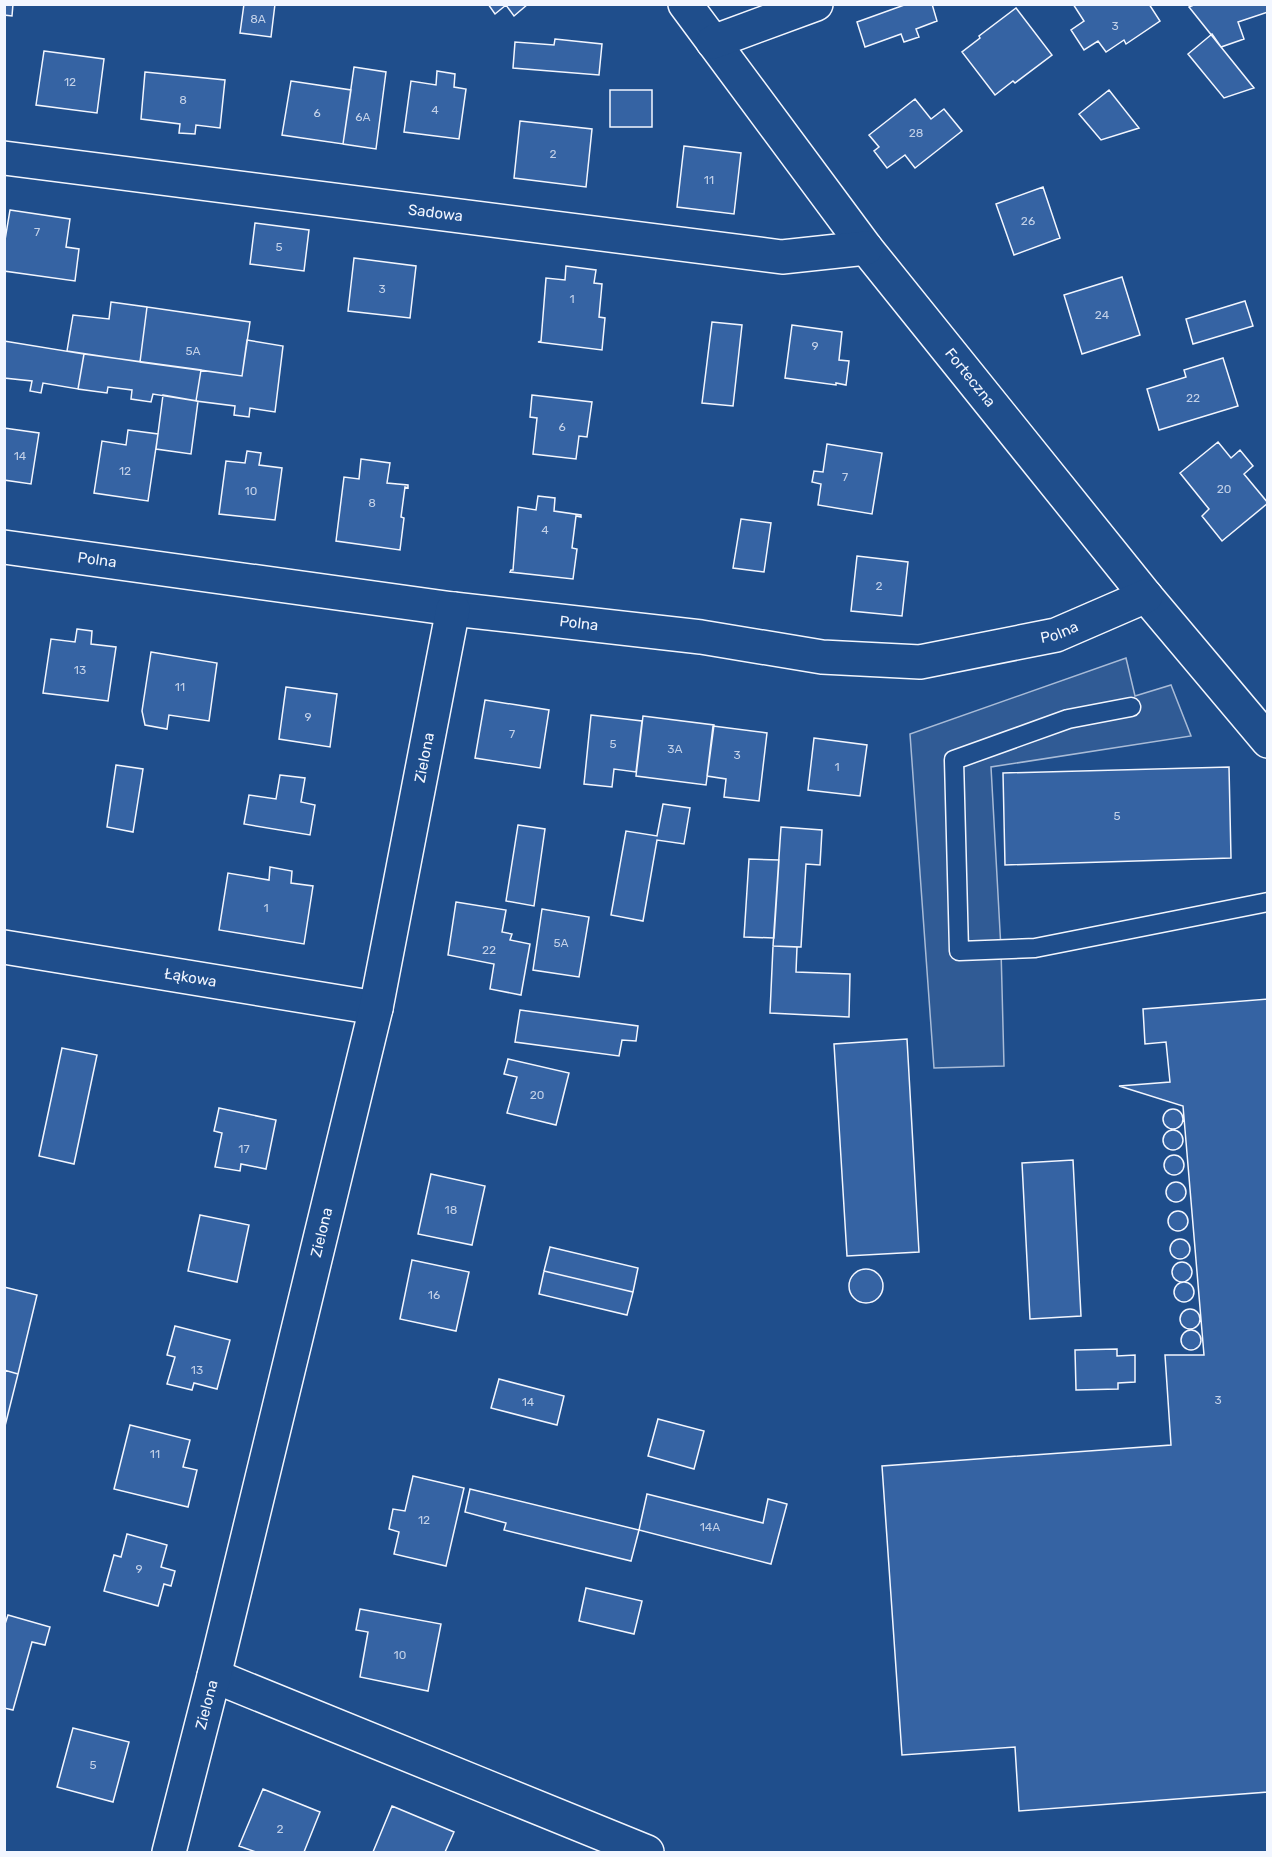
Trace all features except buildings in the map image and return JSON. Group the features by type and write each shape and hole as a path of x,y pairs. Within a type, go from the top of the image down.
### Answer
{"street":[{"name":"Forteczna","path":"686,4 866,248 1146,596 1268,741"},
{"path":"713,42 816,4"},
{"name":"Sadowa","path":"4,158 782,257 866,248"},
{"name":"Polna","path":"4,547 453,609 701,637 822,657 920,662 1056,635 1146,596"},
{"name":"Zielona","path":"169,1852 376,1008 453,609"},
{"name":"Łąkowa","path":"4,947 376,1008"},
{"path":"214,1676 647,1852"}],"lane":[{"path":"1131,707 1068,719 954,760 959,951 1035,948 1268,902"}],"shaded area":[{"path":"1126,658 1135,696 1171,685 1191,736 991,767 1001,949 1004,1066 934,1068 910,734"}]}
